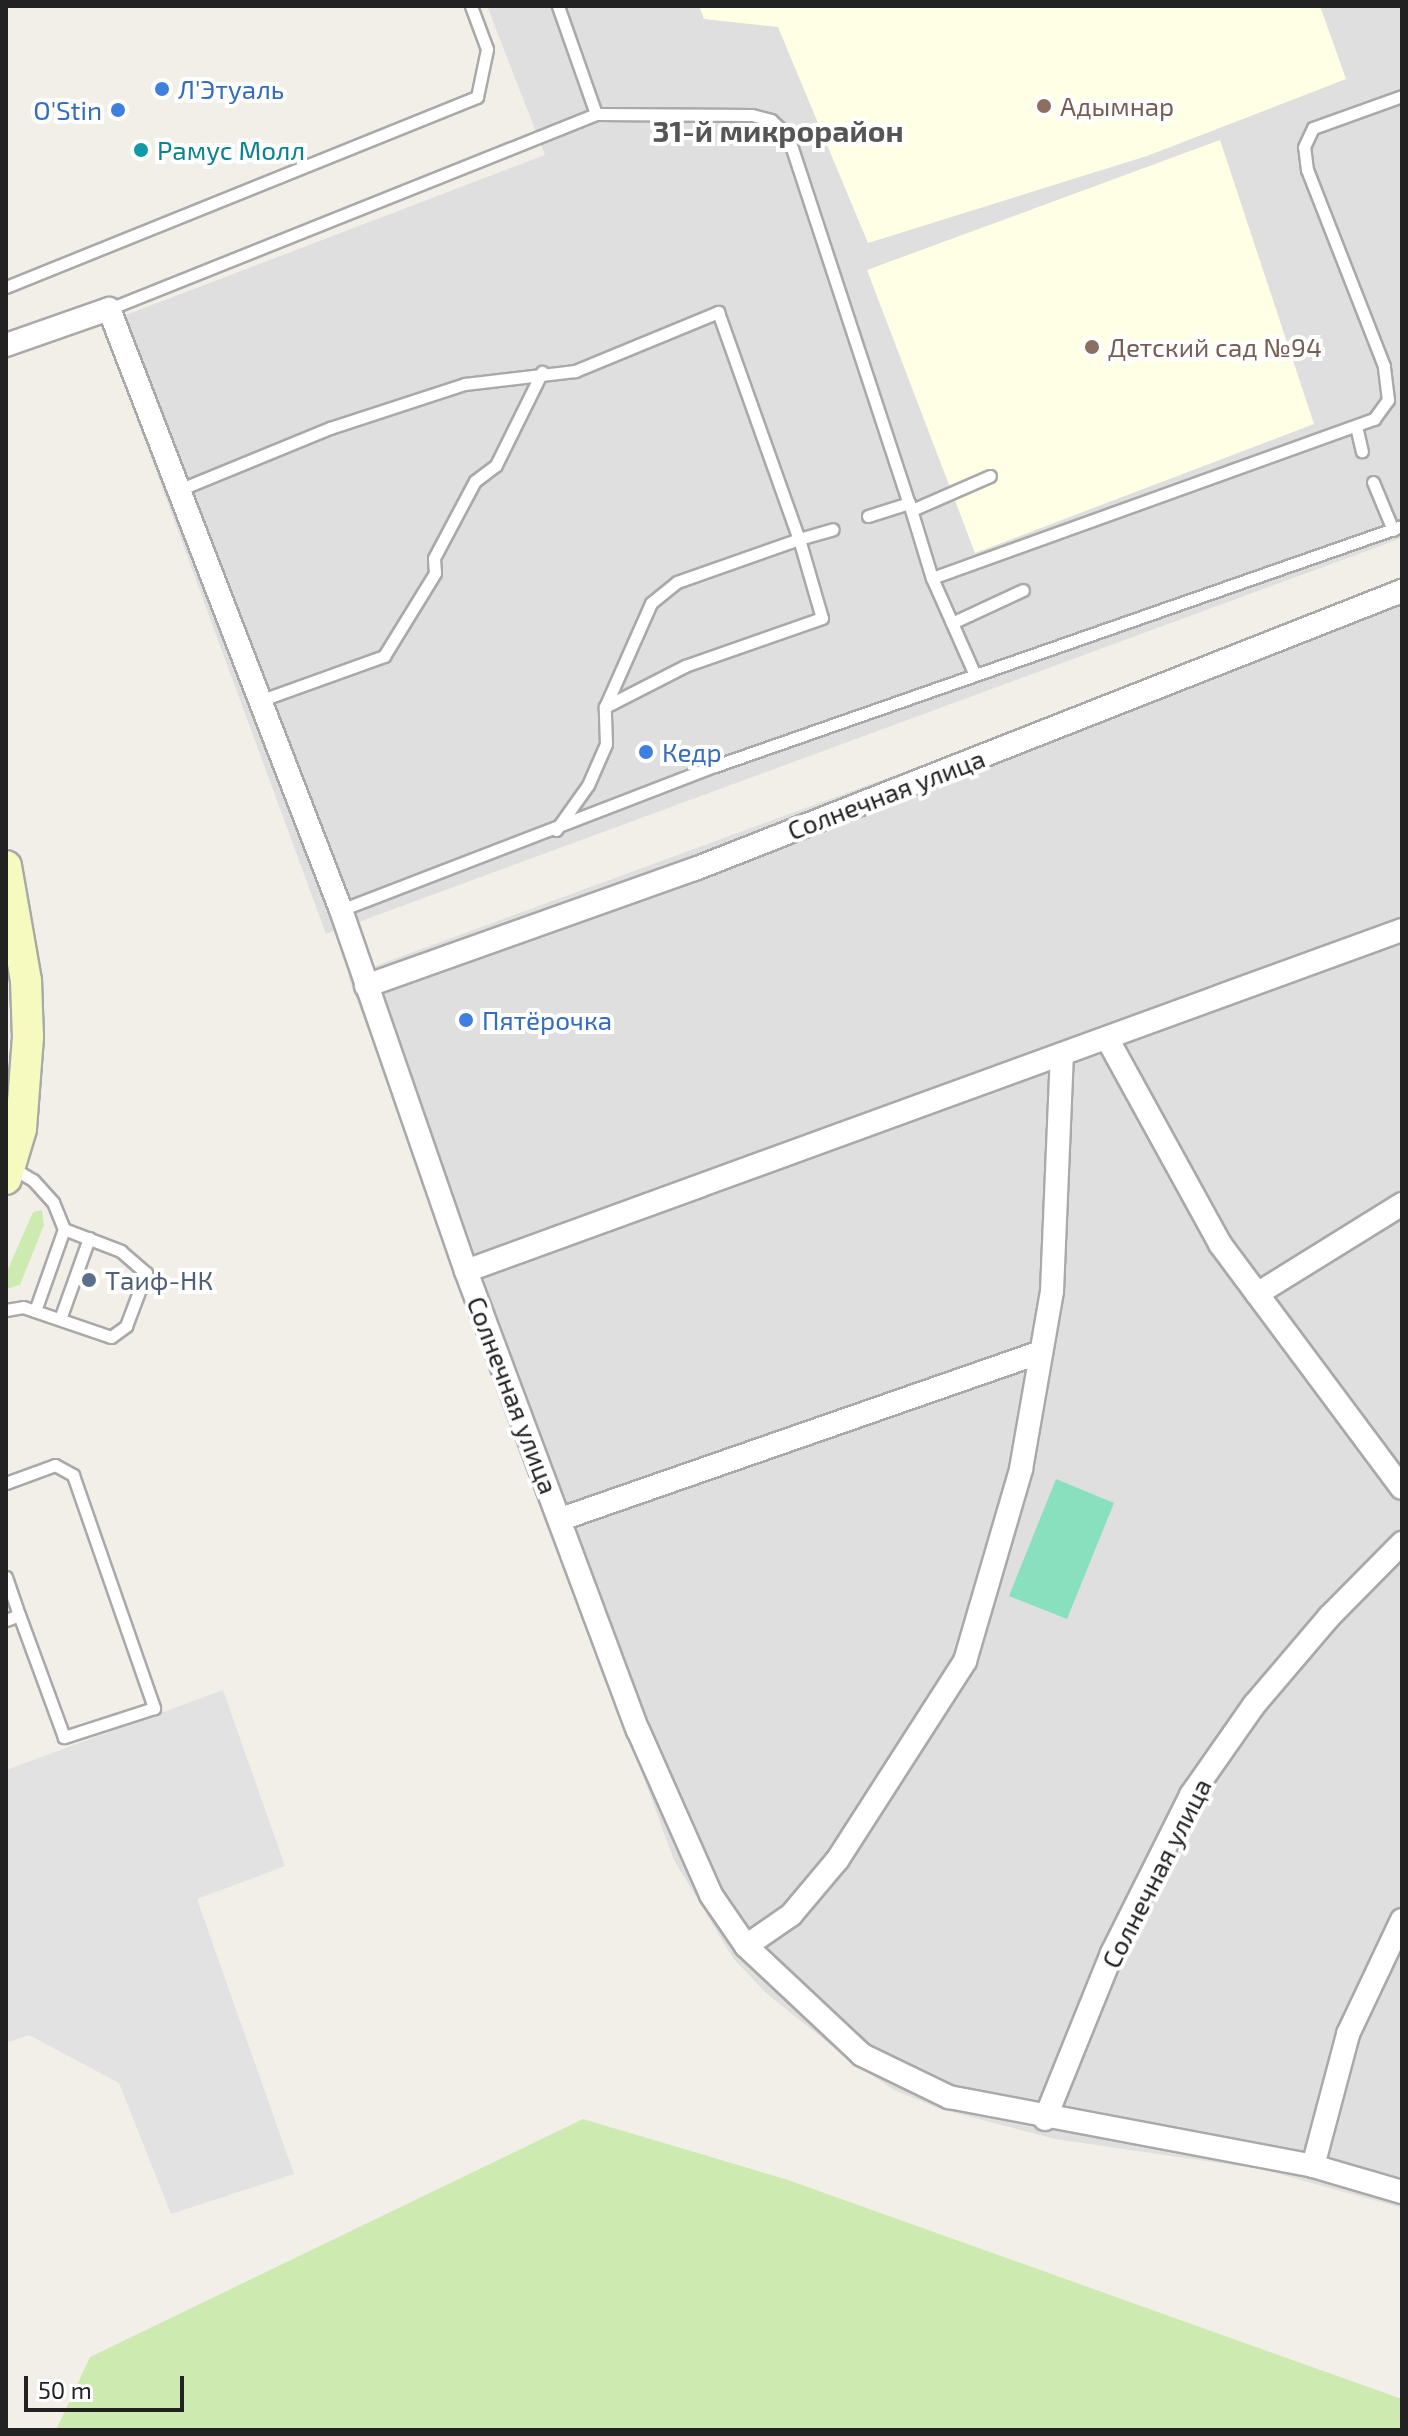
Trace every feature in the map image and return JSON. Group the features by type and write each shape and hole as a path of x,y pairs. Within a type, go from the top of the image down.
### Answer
{"street":[{"path":"6,345 109,309"},
{"name":"Солнечная улица","path":"109,309 181,489 258,702 341,910 466,1271 673,1818 711,1895 746,1946 862,2055 949,2097 1045,2119 1313,2166 1402,2192"},
{"name":"Солнечная улица","path":"366,986 695,869 1402,591"},
{"path":"7,874 26,981 28,1037 21,1129 8,1173"},
{"name":"Солнечная улица","path":"466,1271 1062,1057 1402,930"},
{"path":"1108,1040 1220,1244 1402,1488"},
{"path":"746,1946 791,1915 838,1859 965,1661 1021,1469 1052,1291 1062,1057"},
{"path":"1257,1294 1402,1204"},
{"name":"Солнечная улица","path":"561,1519 1041,1352"},
{"name":"Солнечная улица","path":"1045,2119 1112,1953 1191,1795 1254,1705 1329,1617 1402,1543"},
{"path":"1313,2166 1348,2034 1402,1920"}],"lane":[{"path":"6,287 477,97 487,49 471,6"},
{"path":"558,6 596,114"},
{"path":"932,578 1374,419 1388,400 1384,366 1307,170 1304,147 1313,128 1402,96"},
{"path":"109,309 596,114 752,115 771,120 788,136 932,578 974,673"},
{"path":"181,489 330,428 465,384 542,372 575,371 718,312 799,539 822,618 685,666 605,707"},
{"path":"258,702 384,656 435,573 434,558 475,481 496,465 542,372"},
{"path":"1356,426 1362,451"},
{"path":"868,516 910,506 990,476"},
{"path":"341,910 556,831 715,766 974,673 1398,528 1373,482"},
{"path":"556,831 588,785 606,744 605,707 651,603 677,582 833,529"},
{"path":"952,623 1023,590"},
{"path":"8,1173 33,1180 53,1202 64,1229 29,1309"},
{"path":"6,1310 29,1309 111,1337 126,1326 137,1305 146,1273 121,1251 64,1229"},
{"path":"60,1319 89,1238"},
{"path":"6,1483 55,1465 73,1475 154,1708 64,1737 6,1577"},
{"path":"6,1620 19,1615"}],"shaded area":[{"path":"487,6 1402,6 1402,538 326,934 102,324 545,155"},
{"name":"Адымнар","path":"699,6 1320,6 1346,79 1147,156 868,243 778,27 704,19"},
{"name":"Детский сад №94","path":"1220,140 1314,424 975,553 867,270"},
{"path":"1402,589 1402,2208 1261,2169 1055,2139 940,2109 894,2090 851,2061 767,1994 733,1958 674,1860 348,976"},
{"path":"223,1690 285,1866 197,1899 294,2174 171,2214 119,2083 29,2035 6,2043 6,1770"}],"green space":[{"path":"42,1210 44,1225 20,1285 6,1289 6,1274 33,1212"},
{"path":"1056,1479 1114,1503 1067,1619 1009,1596"},
{"path":"583,2119 788,2180 1402,2399 1402,2430 56,2430 90,2357"}],"place":[{"name":"Л'Этуаль","path":"162,89"},
{"name":"Адымнар","path":"1044,106"},
{"name":"O'Stin","path":"118,110"},
{"name":"Рамус Молл","path":"141,150"},
{"name":"Детский сад №94","path":"1092,347"},
{"name":"Кедр","path":"646,752"},
{"name":"Пятёрочка","path":"466,1020"},
{"name":"Таиф-НК","path":"89,1280"}],"district":[{"name":"31-й микрорайон","path":"778,130"}]}
